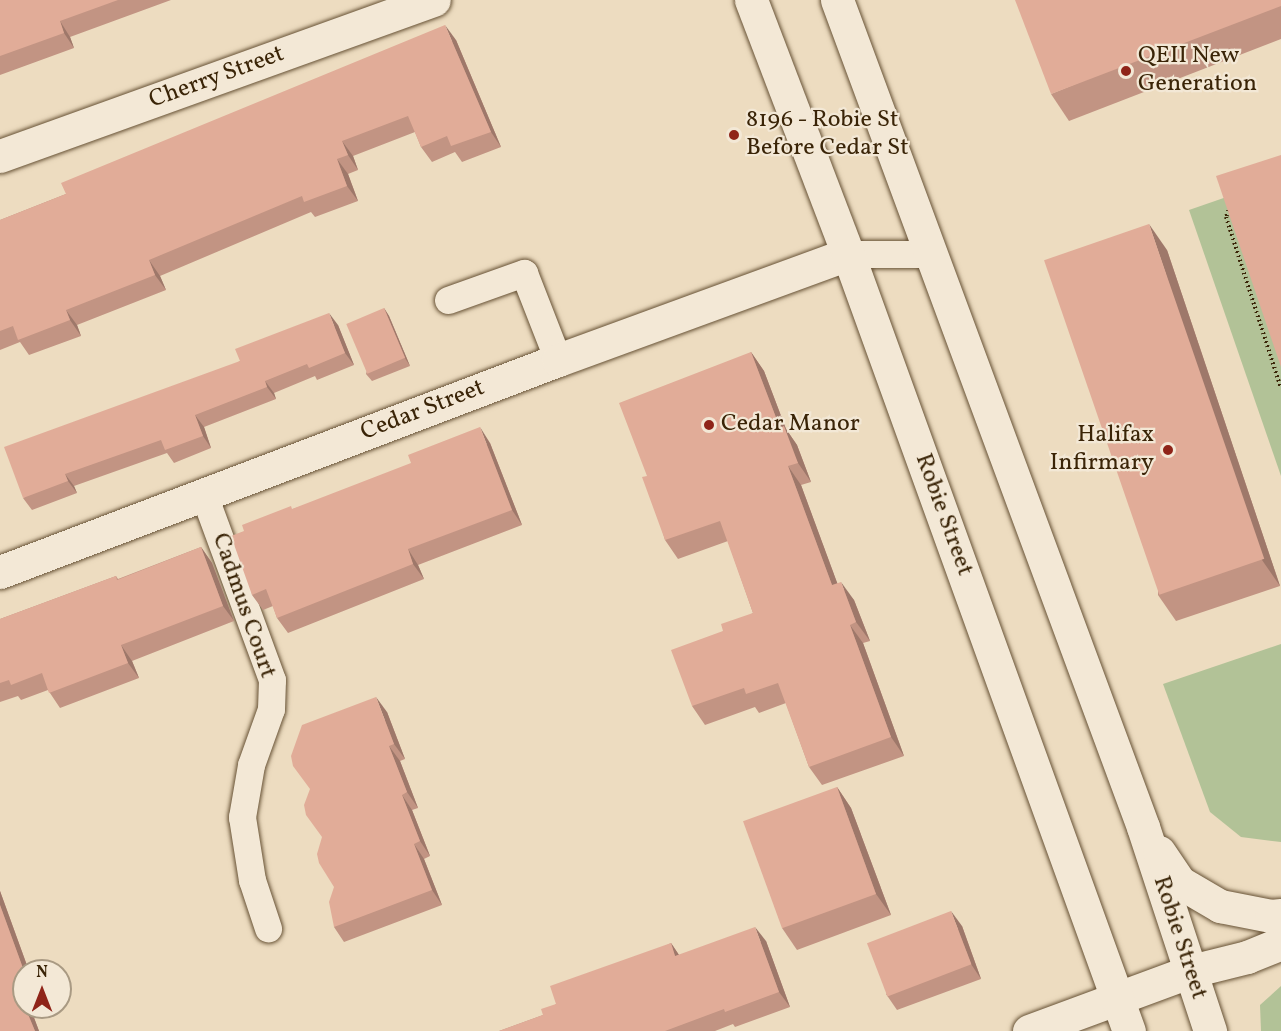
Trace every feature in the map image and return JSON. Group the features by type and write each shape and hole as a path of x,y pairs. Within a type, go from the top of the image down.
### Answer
{"main road":[{"name":"Cherry Street","path":"0,156 434,0"},
{"name":"Robie Street","path":"751,0 848,254 1129,1031"},
{"name":"Robie Street","path":"837,0 1143,827 1210,1031"},
{"name":"Cedar Street","path":"0,572 558,360 848,254"},
{"path":"1143,827 1179,882 1220,906 1271,916 1281,915"},
{"path":"1029,1031 1191,971 1247,957 1281,943"}],"lane":[{"path":"848,254 930,254"},
{"path":"448,300 524,273 558,360"},
{"name":"Cadmus Court","path":"204,495 272,680 271,709 251,765 242,818 252,880 268,928"}],"path":[{"path":"1231,202 1226,217 1281,388"}],"green space":[{"path":"1281,178 1281,476 1189,210"},
{"path":"1281,644 1281,842 1241,837 1210,812 1163,684"},
{"path":"1281,986 1281,1031 1261,1031 1260,1005"}],"building":[{"path":"0,0 118,0 60,21 64,33 0,56"},
{"name":"QEII New Generation","path":"1015,0 1281,0 1281,6 1051,94"},
{"path":"445,25 491,132 451,146 447,136 421,147 408,116 342,141 348,155 337,159 347,186 304,202 302,196 149,260 155,275 66,310 70,320 18,340 13,326 0,331 0,220 66,194 61,183"},
{"path":"1281,155 1281,367 1216,176"},
{"path":"1149,224 1264,559 1159,595 1044,260"},
{"path":"384,308 405,358 367,374 346,324"},
{"path":"329,313 345,353 309,368 307,364 265,381 267,387 195,415 203,436 165,450 161,440 65,474 68,481 23,498 4,447 240,361 235,349"},
{"path":"751,352 780,428 784,426 798,463 788,466 832,585 841,582 856,622 850,625 891,737 809,767 778,683 746,694 744,688 692,706 671,650 723,631 721,624 753,613 720,521 665,540 642,477 647,476 619,403"},
{"path":"480,427 512,510 408,549 413,564 277,618 266,589 252,595 231,536 244,531 242,525 291,506 292,509 411,463 408,455"},
{"path":"201,547 223,606 121,645 128,663 49,693 42,673 11,685 9,680 0,683 0,619 116,576 117,580"},
{"path":"376,697 394,744 389,746 407,792 402,795 420,841 414,844 432,890 334,927 329,902 334,887 319,863 317,854 322,837 306,815 304,805 310,789 293,766 291,756 302,725"},
{"path":"837,787 876,894 782,928 743,821"},
{"path":"0,905 20,959 12,959 12,1019 30,1019 35,1031 0,1031"},
{"path":"951,911 971,964 887,996 867,943"},
{"path":"755,927 779,992 665,1031 499,1031 543,1015 541,1009 556,1004 550,986 671,943 675,956"}],"place":[{"name":"QEII New Generation","path":"1126,71"},
{"name":"8196 - Robie St Before Cedar St","path":"734,135"},
{"name":"Cedar Manor","path":"709,425"},
{"name":"Halifax Infirmary","path":"1168,450"}]}
